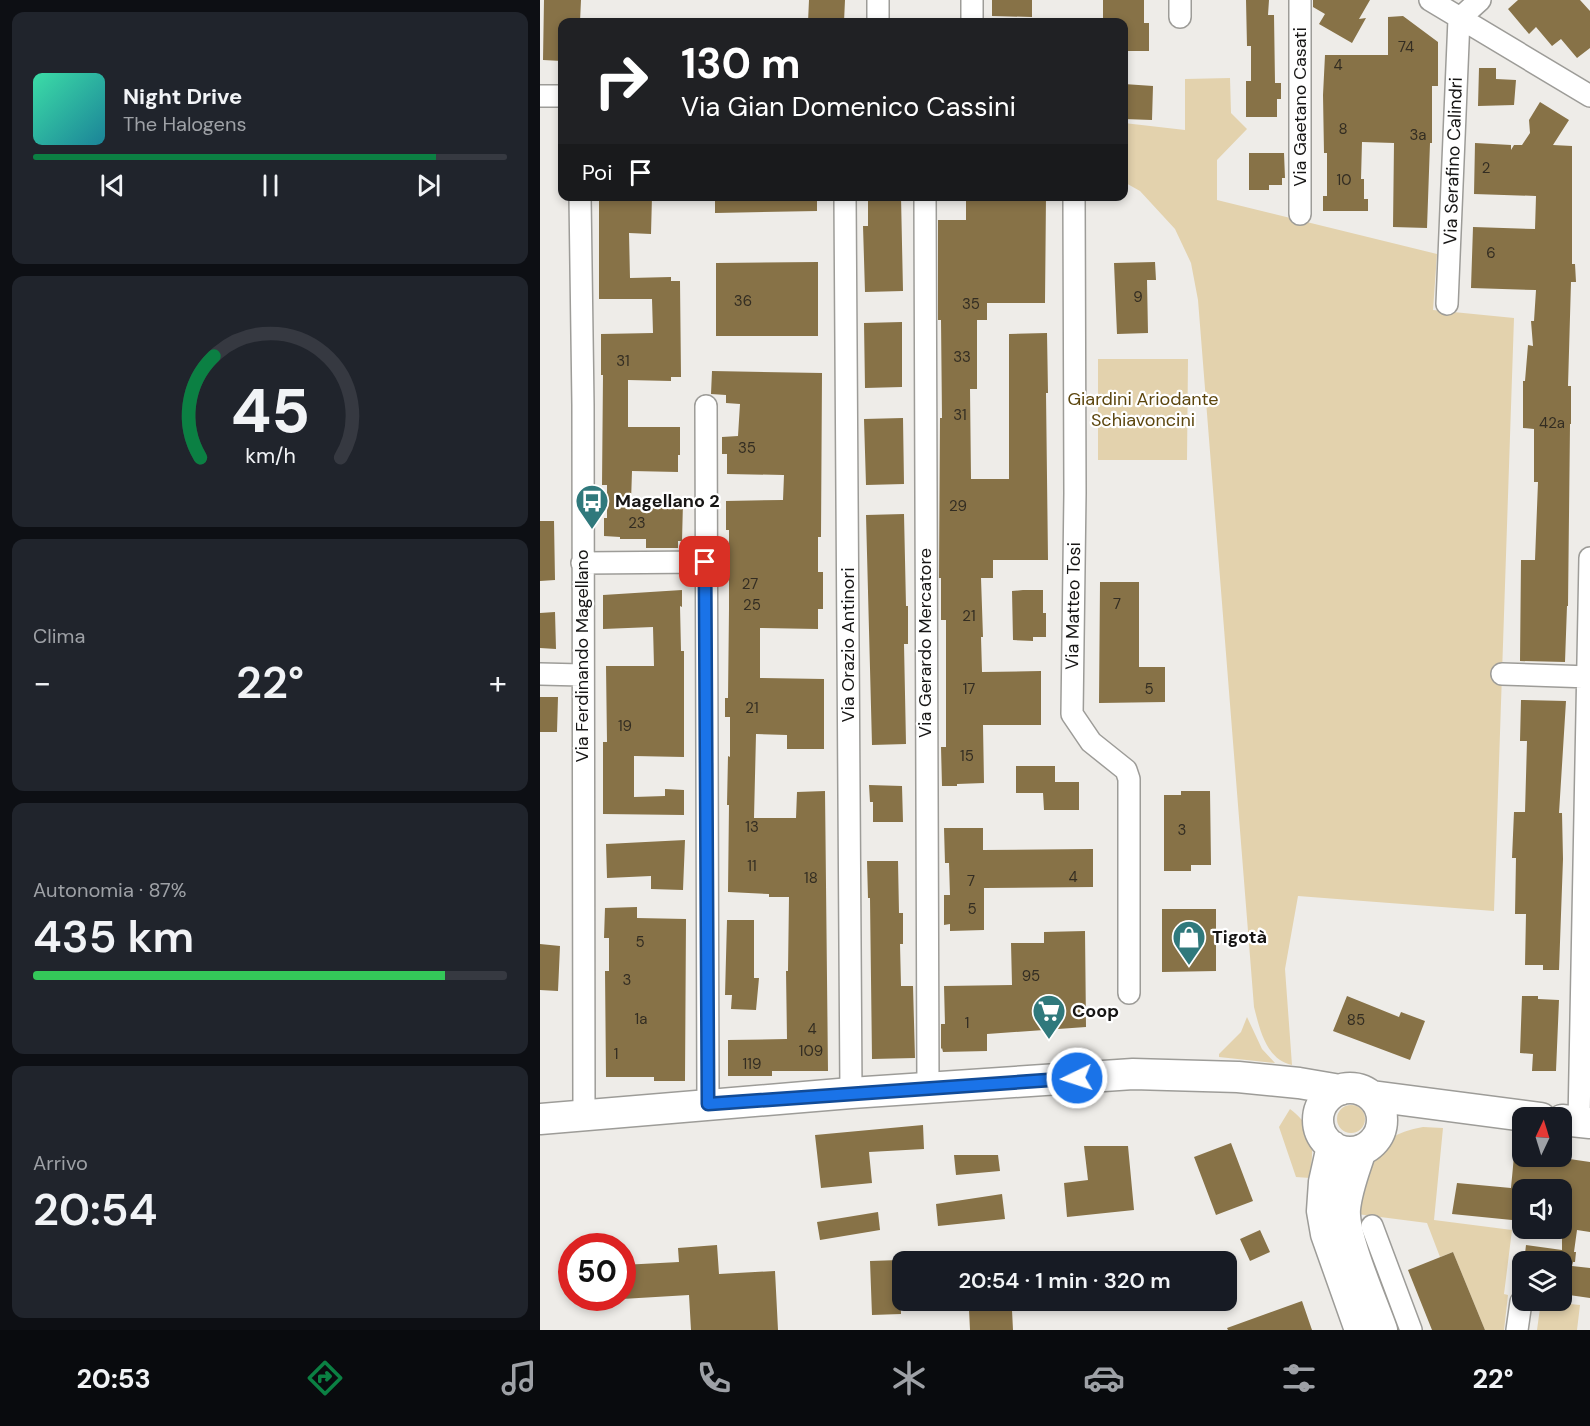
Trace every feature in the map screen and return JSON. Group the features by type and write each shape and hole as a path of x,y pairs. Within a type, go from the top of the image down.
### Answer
{"main road":[{"path":"540,1119 851,1093 1133,1074 1238,1077 1340,1090 1357,1089 1372,1096 1512,1115"},
{"path":"1238,1077 1292,1099 1319,1114"},
{"path":"1340,1090 1327,1098 1319,1114 1321,1132 1332,1146 1348,1151 1361,1150 1374,1140 1381,1128 1380,1109 1372,1096"},
{"path":"1381,1128 1405,1119 1472,1110"},
{"path":"1332,1146 1324,1182 1322,1211 1326,1234 1359,1330"},
{"path":"1361,1150 1350,1184 1345,1211 1348,1234 1383,1330"}],"street":[{"path":"878,0 878,18"},
{"path":"972,0 972,18"},
{"name":"Via Gaetano Casati","path":"1300,0 1300,214"},
{"path":"1430,0 1459,19 1587,89"},
{"path":"1459,19 1480,0"},
{"name":"Via Serafino Calindri","path":"1447,304 1459,19"},
{"name":"Via Ferdinando Magellano","path":"580,201 584,1115"},
{"name":"Via Orazio Antinori","path":"845,201 851,1093"},
{"name":"Via Gerardo Mercatore","path":"925,201 928,1089"},
{"name":"Via Matteo Tosi","path":"1074,201 1075,493 1072,714 1091,742 1126,770 1129,779 1129,993"},
{"path":"706,406 708,1104"},
{"path":"1577,1122 1590,558"},
{"path":"582,563 705,562"},
{"path":"540,674 582,675"},
{"path":"1502,674 1589,677"},
{"path":"1372,1226 1411,1330"},
{"path":"1517,1330 1520,1311"}],"green space":[{"path":"1230,78 1231,113 1247,129 1217,160 1217,200 1437,254 1433,310 1514,318 1494,911 1298,896 1285,969 1292,1065 1283,1062 1270,1050 1262,1034 1254,1007 1198,300 1191,263 1175,229 1140,191 1128,184 1128,123 1185,130 1185,79"},
{"name":"Giardini Ariodante Schiavoncini","path":"1098,359 1188,359 1187,460 1098,460"},
{"path":"1247,1017 1262,1049 1275,1063 1219,1057 1219,1054 1241,1032"},
{"path":"1351,1105 1361,1109 1365,1119 1361,1129 1351,1133 1341,1129 1337,1119 1341,1109"},
{"path":"1290,1109 1299,1116 1309,1132 1312,1148 1310,1178 1296,1177 1279,1127"},
{"path":"1423,1127 1443,1128 1434,1220 1512,1230 1504,1294 1508,1295 1504,1330 1485,1330 1453,1252 1440,1257 1427,1223 1357,1214 1368,1169 1374,1157 1391,1138 1405,1131"},
{"path":"1572,1304 1580,1305 1577,1330 1537,1330 1540,1311 1572,1311"}],"building":[{"path":"544,0 581,0 580,18 558,18 558,61 543,60"},
{"path":"809,0 845,0 844,18 808,18"},
{"path":"992,0 1032,0 1032,17 992,16"},
{"path":"1103,0 1144,0 1144,23 1149,23 1149,51 1128,51 1128,18 1103,18"},
{"path":"1246,0 1269,0 1268,15 1274,15 1275,83 1281,83 1281,99 1277,99 1277,117 1246,117 1246,81 1251,81 1251,46 1247,46"},
{"path":"1313,0 1370,0 1359,19 1366,18 1352,43 1319,24 1325,14 1313,7"},
{"path":"1518,0 1580,0 1590,11 1590,48 1577,58 1561,39 1552,46 1536,27 1529,34 1508,9"},
{"path":"1403,16 1438,42 1438,86 1432,86 1432,143 1430,143 1427,228 1393,227 1394,143 1362,142 1361,179 1364,179 1364,199 1368,199 1368,211 1323,211 1323,196 1327,196 1323,95 1325,55 1388,55 1388,17"},
{"path":"1479,68 1496,68 1496,79 1516,80 1514,105 1478,106"},
{"path":"1128,84 1153,86 1152,120 1128,119"},
{"path":"1540,102 1569,120 1553,145 1572,146 1572,264 1575,264 1576,282 1571,282 1568,386 1571,386 1571,424 1565,662 1520,661 1521,560 1535,560 1538,482 1534,482 1534,429 1523,428 1523,381 1525,381 1528,345 1533,346 1531,321 1534,321 1536,290 1471,288 1473,227 1535,229 1536,196 1474,194 1475,143 1511,145 1511,150 1514,145 1522,145 1530,133 1529,120"},
{"path":"1249,153 1284,153 1285,178 1282,178 1282,185 1269,185 1269,190 1249,190"},
{"path":"599,201 652,201 651,234 629,233 630,278 671,277 671,281 680,281 681,377 671,377 671,381 628,380 628,427 680,427 680,455 678,455 678,472 632,471 631,502 683,502 682,541 678,541 678,548 646,548 646,539 620,539 620,537 604,536 604,518 607,518 607,485 602,485 601,334 653,333 652,299 599,299"},
{"path":"715,201 817,201 817,211 715,213"},
{"path":"868,201 901,201 903,291 865,292 863,226 868,226"},
{"path":"966,201 1046,201 1045,303 987,303 987,320 977,320 977,389 970,389 971,479 1009,479 1009,334 1047,333 1048,560 993,560 993,578 981,578 982,672 1041,671 1041,725 983,725 984,783 942,786 941,747 946,747 946,620 941,620 941,578 939,578 940,418 942,418 941,320 938,320 938,220 966,220"},
{"path":"818,262 818,336 716,336 716,263"},
{"path":"1155,262 1156,280 1147,280 1148,333 1117,334 1114,263"},
{"path":"902,322 902,387 865,388 864,323"},
{"path":"712,371 822,373 821,537 818,537 818,572 823,572 823,609 818,609 818,629 760,628 760,678 824,679 824,749 787,749 787,735 756,734 754,818 796,818 797,792 825,791 828,1071 772,1071 772,1076 728,1076 728,1040 787,1039 786,971 788,971 789,897 728,892 729,805 727,805 730,717 725,717 725,698 728,698 729,609 729,530 726,530 726,501 783,500 784,475 727,474 727,454 722,454 722,437 738,436 740,404 726,403 726,395 711,394"},
{"path":"903,418 904,484 866,485 864,419"},
{"path":"904,514 906,606 908,606 908,644 904,644 906,744 872,745 866,515"},
{"path":"540,521 554,521 555,580 540,581"},
{"path":"1100,582 1139,582 1139,667 1165,667 1165,702 1099,703"},
{"path":"682,590 682,607 680,606 681,651 684,651 684,757 634,756 634,797 665,796 665,789 684,790 684,815 603,814 603,742 607,742 606,666 654,666 653,627 603,629 603,595"},
{"path":"1043,590 1046,637 1033,637 1033,641 1013,640 1012,591"},
{"path":"555,612 556,649 540,648 540,613"},
{"path":"540,697 558,697 557,732 540,732"},
{"path":"1521,700 1566,701 1559,813 1562,813 1563,859 1559,970 1543,970 1543,965 1525,965 1526,914 1515,914 1516,858 1512,858 1514,812 1525,812 1527,741 1520,741"},
{"path":"1016,766 1055,766 1055,782 1079,782 1079,810 1044,810 1043,793 1016,793"},
{"path":"869,785 902,786 903,822 873,822 873,802 870,802"},
{"path":"1181,791 1210,791 1211,865 1191,865 1191,871 1164,871 1164,795 1181,795"},
{"path":"944,828 983,828 983,850 1093,849 1093,887 984,888 984,930 950,931 950,924 944,925 944,895 950,895 949,863 945,863"},
{"path":"685,840 683,890 651,889 651,876 607,878 606,844"},
{"path":"867,861 898,861 899,913 903,913 903,944 900,944 901,986 913,986 915,1058 872,1059 870,898 868,898"},
{"path":"637,907 637,918 686,919 685,1081 654,1081 654,1077 606,1077 605,971 609,971 609,938 604,938 605,908"},
{"path":"1162,909 1216,909 1216,971 1162,972"},
{"path":"727,920 754,920 754,978 759,978 756,1010 731,1009 732,995 725,995"},
{"path":"1085,931 1086,1027 987,1034 987,1051 943,1052 941,1024 945,1024 944,986 1012,985 1011,943 1044,943 1044,932"},
{"path":"540,944 560,946 558,991 540,990"},
{"path":"1347,996 1399,1017 1401,1012 1425,1021 1410,1060 1333,1031"},
{"path":"1522,996 1559,1000 1556,1071 1532,1071 1533,1054 1520,1053"},
{"path":"923,1125 924,1149 869,1152 872,1183 821,1188 815,1135"},
{"path":"1231,1143 1253,1201 1216,1215 1194,1157"},
{"path":"1084,1146 1128,1146 1134,1210 1067,1217 1064,1183 1088,1180"},
{"path":"954,1155 998,1155 1000,1171 956,1175"},
{"path":"1572,1159 1590,1162 1590,1232 1577,1230 1575,1262 1572,1266 1572,1251 1525,1251 1526,1245 1562,1250 1562,1239 1572,1239 1572,1179 1512,1179 1512,1220 1452,1214 1457,1183 1511,1188 1513,1167 1572,1167"},
{"path":"1002,1194 1005,1219 938,1226 936,1204"},
{"path":"878,1212 880,1230 820,1240 817,1222"},
{"path":"1260,1230 1270,1252 1250,1261 1240,1239"},
{"path":"717,1245 719,1274 775,1271 778,1330 691,1330 689,1295 636,1298 636,1264 679,1262 678,1248"},
{"path":"1453,1252 1485,1330 1432,1330 1408,1270"},
{"path":"892,1260 892,1311 901,1311 901,1314 872,1315 870,1261"},
{"path":"1572,1266 1590,1268 1590,1298 1572,1295"},
{"path":"1302,1301 1312,1330 1228,1330 1227,1328"},
{"path":"969,1311 1012,1311 1013,1330 970,1330"}],"place":[{"name":"Magellano 2","path":"592,530"},
{"name":"Tigotà","path":"1189,966"},
{"name":"Coop","path":"1049,1040"}],"route":[{"path":"705,562 708,1104 1077,1078"}]}
